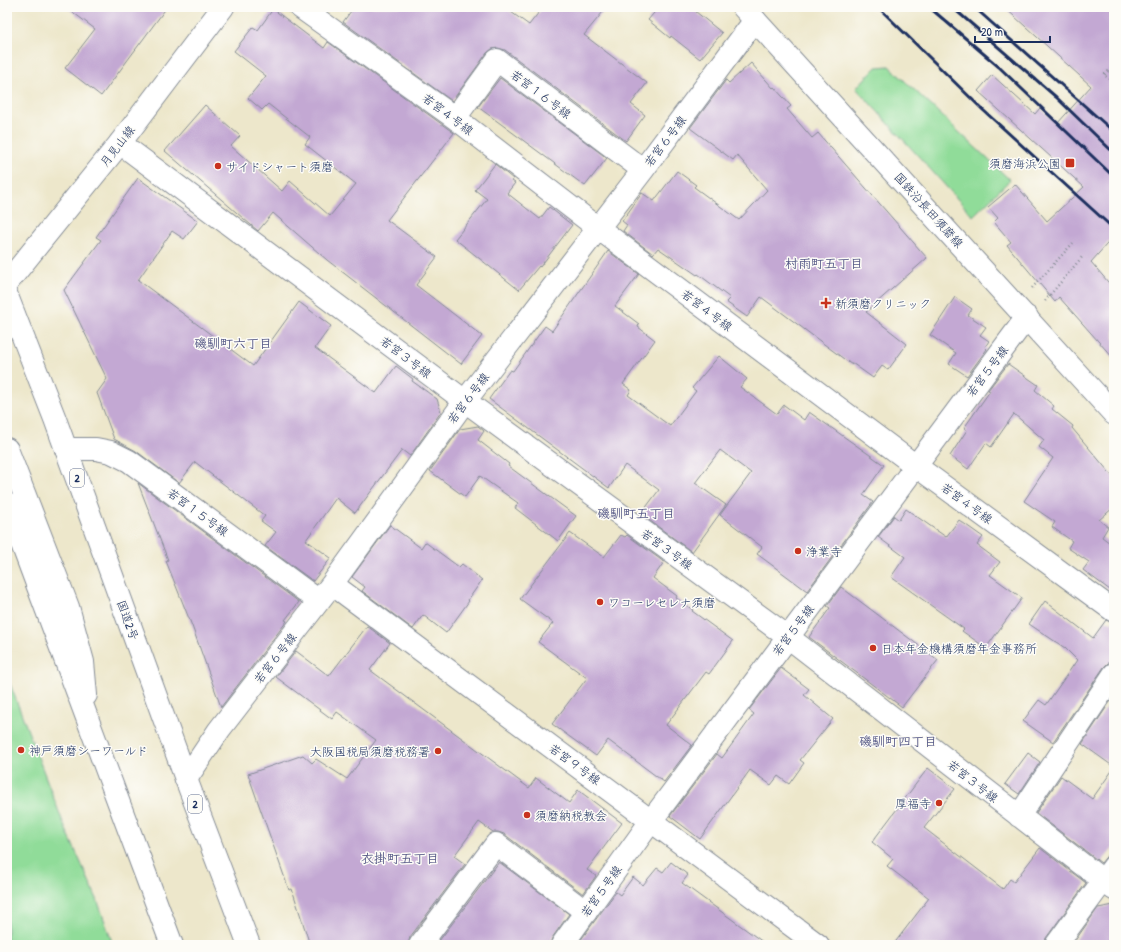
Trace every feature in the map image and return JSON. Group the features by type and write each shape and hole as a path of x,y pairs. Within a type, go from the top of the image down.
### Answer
{"main road":[{"name":"月見山線","path":"7,283 120,143 223,7"},
{"name":"若宮４号線","path":"300,7 455,118 598,228 916,466 1114,611"},
{"name":"若宮６号線","path":"186,779 219,730 332,584 465,401 642,170 749,14"},
{"name":"国鉄沿長田須磨線","path":"749,14 1114,414"},
{"name":"若宮１６号線","path":"455,118 497,60 642,170"},
{"name":"若宮３号線","path":"120,143 465,401 788,637 1019,816 1110,878"},
{"name":"国道2号","path":"7,296 66,449 186,779 249,945"},
{"name":"若宮５号線","path":"562,945 651,821 1027,317"},
{"path":"7,449 68,607 83,662 87,718"},
{"name":"若宮１５号線","path":"66,449 110,452 129,461 318,601"},
{"path":"7,504 172,945"},
{"name":"若宮９号線","path":"332,584 818,945"},
{"path":"1019,816 1114,674"},
{"path":"420,945 496,844 586,912"},
{"path":"1056,945 1110,878"}],"path":[{"path":"1110,79 1104,75 1114,66"},
{"path":"1028,289 1034,288 1073,243"},
{"path":"1048,298 1082,257"}],"green space":[{"path":"889,66 1010,180 973,216 856,88 876,67"},
{"name":"神戸須磨シーワールド","path":"7,676 64,825 97,899 113,945 7,945"}],"building":[{"path":"66,7 167,7 101,96 65,68 95,29"},
{"path":"354,7 504,7 529,25 543,7 607,7 584,35 647,83 631,104 645,115 626,141 505,50 498,48 492,49 487,53 452,101 343,22"},
{"path":"659,7 690,7 722,33 700,59 671,36 670,38 648,20"},
{"path":"1004,7 1114,7 1114,236 1091,262 1114,289 1114,359 1059,297 1055,302 1007,245 1011,242 994,222 998,218 988,207 1015,184 1047,221 1084,187 978,91 992,75 1035,114 1040,108 1057,124 1091,86"},
{"path":"273,9 324,48 328,42 454,133 387,220 437,257 416,285 482,336 461,364 327,260 273,213 258,231 165,151 205,105 240,136 231,146 282,191 290,181 330,216 356,184 305,144 310,137 268,104 262,110 248,98 266,76 234,51 253,27 258,30"},
{"path":"751,63 791,106 787,109 812,138 818,133 927,258 866,312 907,344 888,370 882,366 873,378 852,363 852,365 761,297 747,317 726,302 730,298 698,274 697,275 658,248 653,254 623,231 627,225 622,221 642,193 654,201 677,171 696,185 694,187 739,220 767,190 737,155 733,160 690,128 726,80 729,83"},
{"path":"500,78 607,158 585,186 478,107"},
{"path":"495,164 513,179 512,181 515,183 507,193 540,219 549,207 572,225 540,267 539,266 519,290 455,239 487,199 475,190"},
{"path":"138,178 198,221 184,239 172,231 138,280 253,366 299,302 331,326 315,348 376,393 396,366 413,379 412,381 437,399 441,412 410,456 402,450 355,513 336,498 306,540 331,558 313,581 265,546 276,532 261,521 265,516 195,462 179,483 136,451 114,439 97,393 107,379 64,290 101,240 96,237"},
{"path":"608,251 639,274 615,306 639,324 638,327 655,340 623,384 631,390 628,395 670,426 696,391 692,388 719,356 747,379 740,387 777,414 784,405 804,420 809,412 884,465 863,495 873,502 807,591 757,554 762,547 720,515 751,473 720,450 695,483 726,505 692,552 641,514 659,490 625,465 609,488 489,399 510,370 513,371 545,326 552,331"},
{"path":"955,297 972,309 968,315 986,327 980,335 989,341 985,347 987,349 967,376 949,364 956,353 930,335"},
{"path":"1008,364 1038,385 1035,390 1054,406 1052,409 1073,426 1072,428 1114,478 1114,507 1099,520 1108,527 1102,537 1114,546 1114,593 1083,570 1089,562 1068,548 1072,541 1052,527 1055,522 1024,501 1053,458 1039,447 1044,440 1014,414 991,447 986,443 968,469 950,456 967,430 964,428 990,391 988,390"},
{"path":"478,426 484,431 478,440 509,464 508,466 576,516 558,541 515,508 518,503 480,476 465,497 430,471 460,429"},
{"path":"138,483 299,602 285,620 287,621 221,707 192,626 166,561 168,560"},
{"path":"906,509 946,537 959,520 983,537 977,545 1000,562 990,575 1022,598 986,648 962,631 964,629 891,577 905,557 878,537 894,516 899,520"},
{"path":"390,525 421,548 425,542 459,567 462,564 482,580 446,633 423,615 413,629 362,591 365,587 352,577"},
{"path":"570,533 604,557 621,535 625,537 627,535 664,562 653,578 677,596 676,598 693,610 692,611 733,641 709,674 706,672 666,725 692,745 664,782 608,740 596,756 552,724 587,678 538,642 553,623 520,599"},
{"name":"日本年金機構須磨年金事務所","path":"841,587 938,660 902,707 809,637 830,608 827,606"},
{"path":"1045,601 1093,638 1106,620 1114,623 1114,662 1108,663 1104,667 1053,742 1023,721 1039,700 1046,705 1077,660 1065,648 1029,624"},
{"path":"367,626 390,643 370,670 529,788 536,778 569,803 578,790 622,823 587,870 596,876 583,894 504,834 493,832 479,822 454,856 465,864 410,937 408,945 310,945 292,889 289,890 248,774 303,755 312,763 316,759 347,779 376,740 337,712 332,719 276,677 296,651 329,676"},
{"path":"781,668 809,689 804,695 833,719 800,760 804,763 789,784 778,776 771,785 750,770 700,839 670,816 717,754 722,758 754,714 749,710"},
{"path":"1114,696 1114,767 1082,744"},
{"path":"1028,753 1040,762 1019,794 1005,784"},
{"path":"928,768 955,789 924,828 1003,889 1010,879 1014,882 1040,848 1086,883 1046,938 1044,945 893,945 929,898 887,866 893,859 872,842"},
{"path":"1114,768 1114,847 1101,863 1036,813 1061,776 1092,799"},
{"path":"499,862 569,914 552,938 550,945 436,945"},
{"path":"671,862 688,875 682,883 767,945 577,945 616,892 620,895 633,877 643,885 657,868 663,872"},
{"path":"1114,905 1114,945 1072,945 1098,908"}],"railway":[{"path":"878,7 983,110 1114,229"},
{"path":"929,7 999,67 1114,177"},
{"path":"952,7 1056,97 1114,153"},
{"path":"974,7 1114,132"}],"place":[{"name":"須磨海浜公園","path":"1070,163"},
{"name":"サイドシャート須磨","path":"218,166"},
{"name":"新須磨クリニック","path":"826,303"},
{"name":"浄業寺","path":"798,551"},
{"name":"ワコーレセレナ須磨","path":"600,602"},
{"name":"日本年金機構須磨年金事務所","path":"873,648"},
{"name":"神戸須磨シーワールド","path":"21,750"},
{"name":"大阪国税局須磨税務署","path":"438,751"},
{"name":"厚福寺","path":"939,803"},
{"name":"須磨納税教会","path":"527,815"}],"district":[{"name":"村雨町五丁目","path":"824,263"},
{"name":"磯馴町六丁目","path":"233,343"},
{"name":"磯馴町五丁目","path":"636,513"},
{"name":"磯馴町四丁目","path":"898,741"},
{"name":"衣掛町五丁目","path":"400,858"}]}
